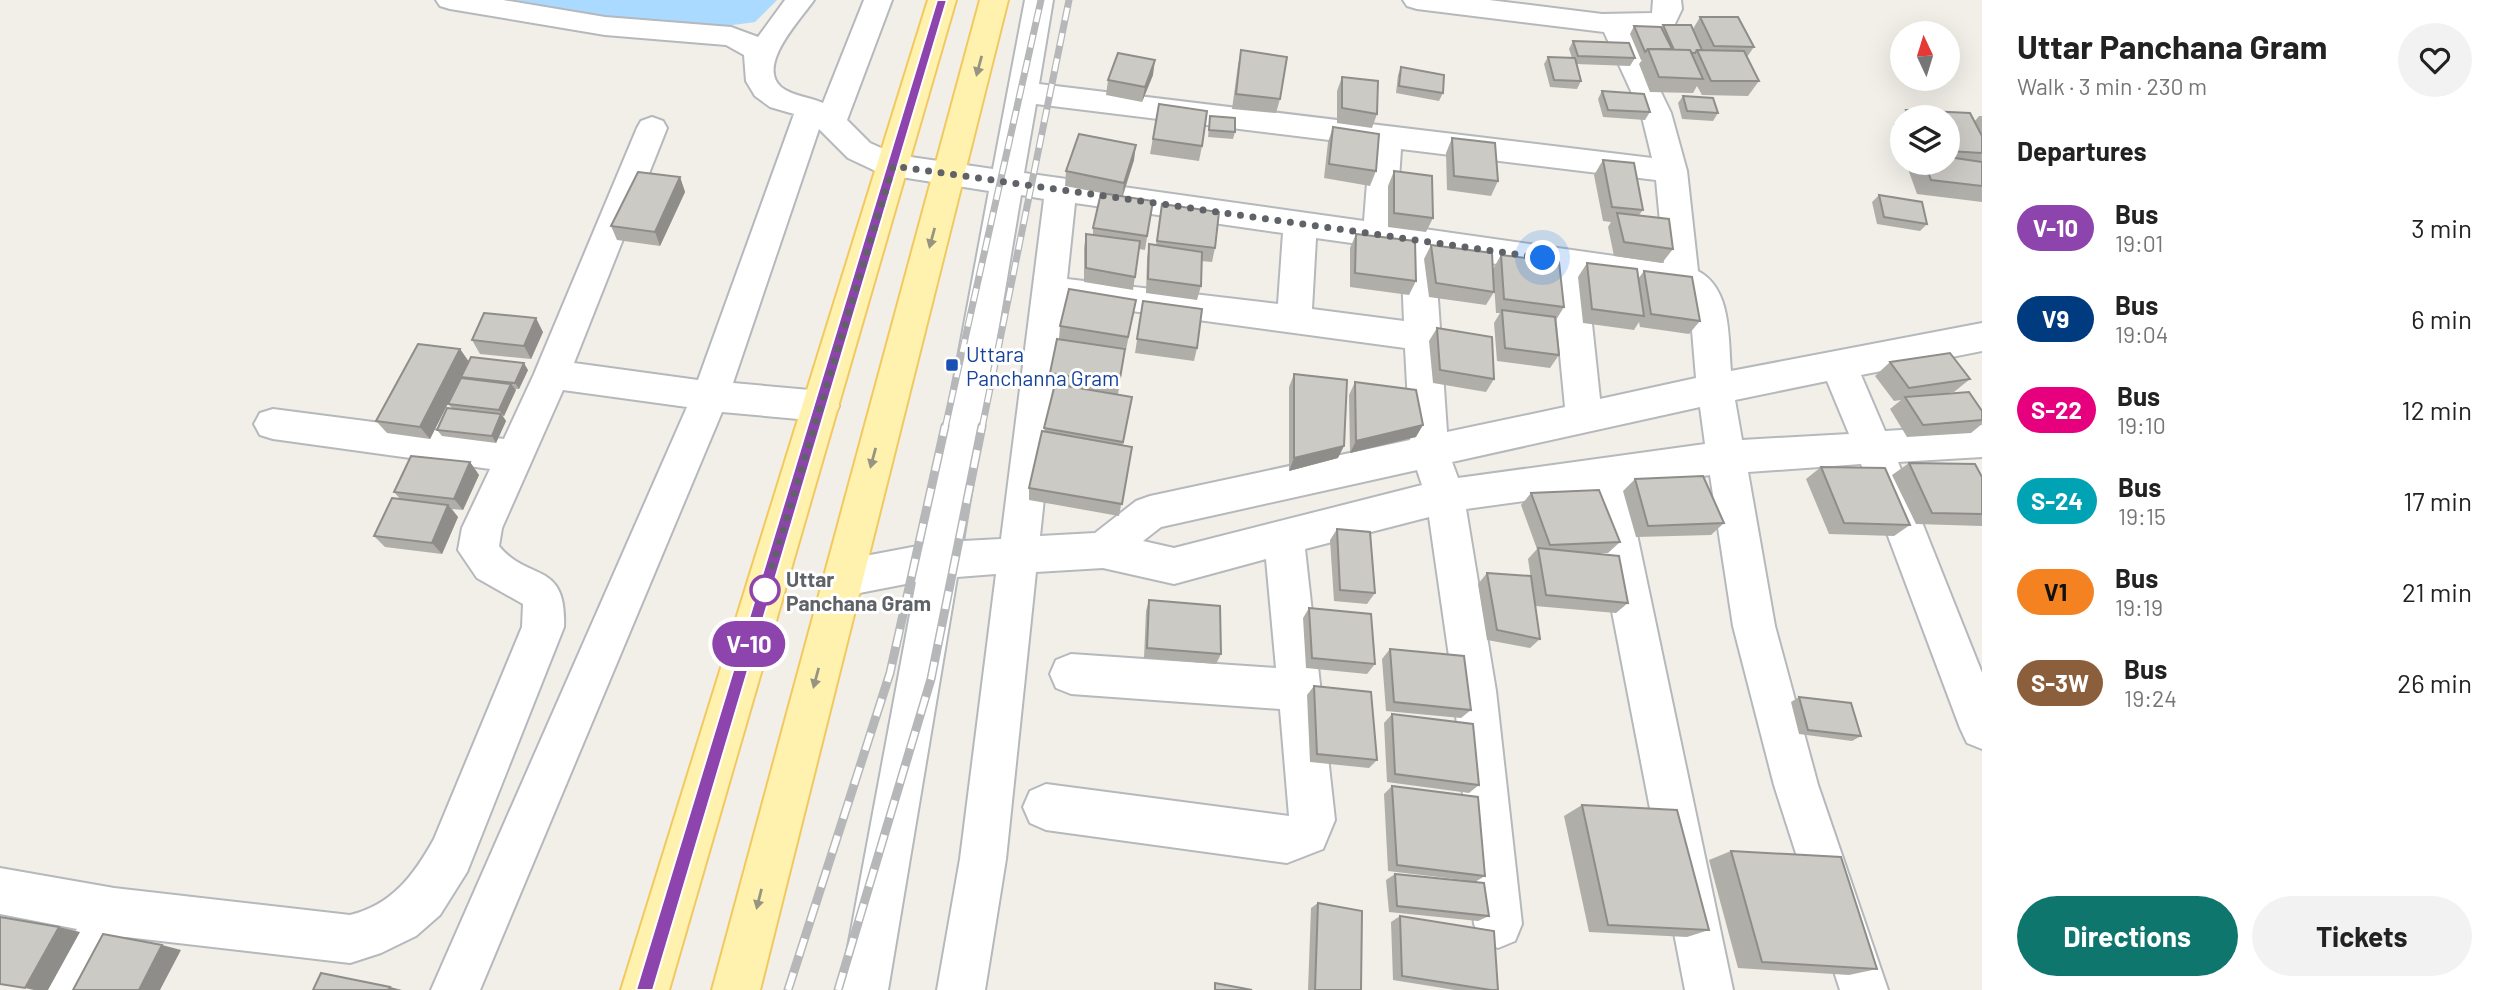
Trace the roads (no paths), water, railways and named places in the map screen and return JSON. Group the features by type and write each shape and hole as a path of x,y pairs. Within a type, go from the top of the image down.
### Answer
{"main road":[{"path":"645,990 942,0"},
{"path":"736,990 995,0"}],"street":[{"path":"450,0 605,26 731,36 749,43 758,51 766,91 821,115 855,148 870,158 893,166 1568,261 1682,278 1699,286 1707,306 1715,389 1754,626 1796,785 1864,990"},
{"path":"759,56 800,0"},
{"path":"455,990 710,396 821,115 878,0"},
{"path":"864,990 1039,0"},
{"path":"1417,0 1614,23 1663,22 1668,9 1667,0"},
{"path":"1614,23 1656,113 1671,171 1682,278"},
{"path":"1022,92 1671,171"},
{"path":"0,891 114,912 350,939 389,926 422,899 443,869 462,829 543,627 545,611 542,595 533,587 493,567 478,550 482,528 552,374 652,128"},
{"path":"1380,234 1386,136"},
{"path":"961,990 984,859 1060,188"},
{"path":"1294,320 1300,223"},
{"path":"1417,240 1429,450 1445,496 1475,691 1498,924"},
{"path":"1568,261 1584,418"},
{"path":"1072,290 1423,337"},
{"path":"1102,550 1150,513 1715,389 1982,337"},
{"path":"1838,364 1874,448 1982,728"},
{"path":"552,374 710,396 821,406"},
{"path":"273,424 514,456"},
{"path":"844,578 940,560 1102,550 1174,566 1445,496 1727,457 1982,441"},
{"path":"1605,474 1709,990"},
{"path":"1046,807 1287,840 1307,833 1312,820 1297,690 1296,633 1284,538"},
{"path":"1072,674 1297,690"},
{"path":"67,990 114,912"}],"water":[{"path":"469,0 777,0 755,22 687,27 613,21"}],"railway":[{"path":"945,428 1041,0"},
{"path":"982,428 1069,0"},
{"path":"788,990 890,673 945,426"},
{"path":"838,990 931,679 982,426"}],"place":[{"name":"Uttara Panchanna Gram","path":"952,365"},
{"name":"Uttar Panchana Gram","path":"765,590"}]}
